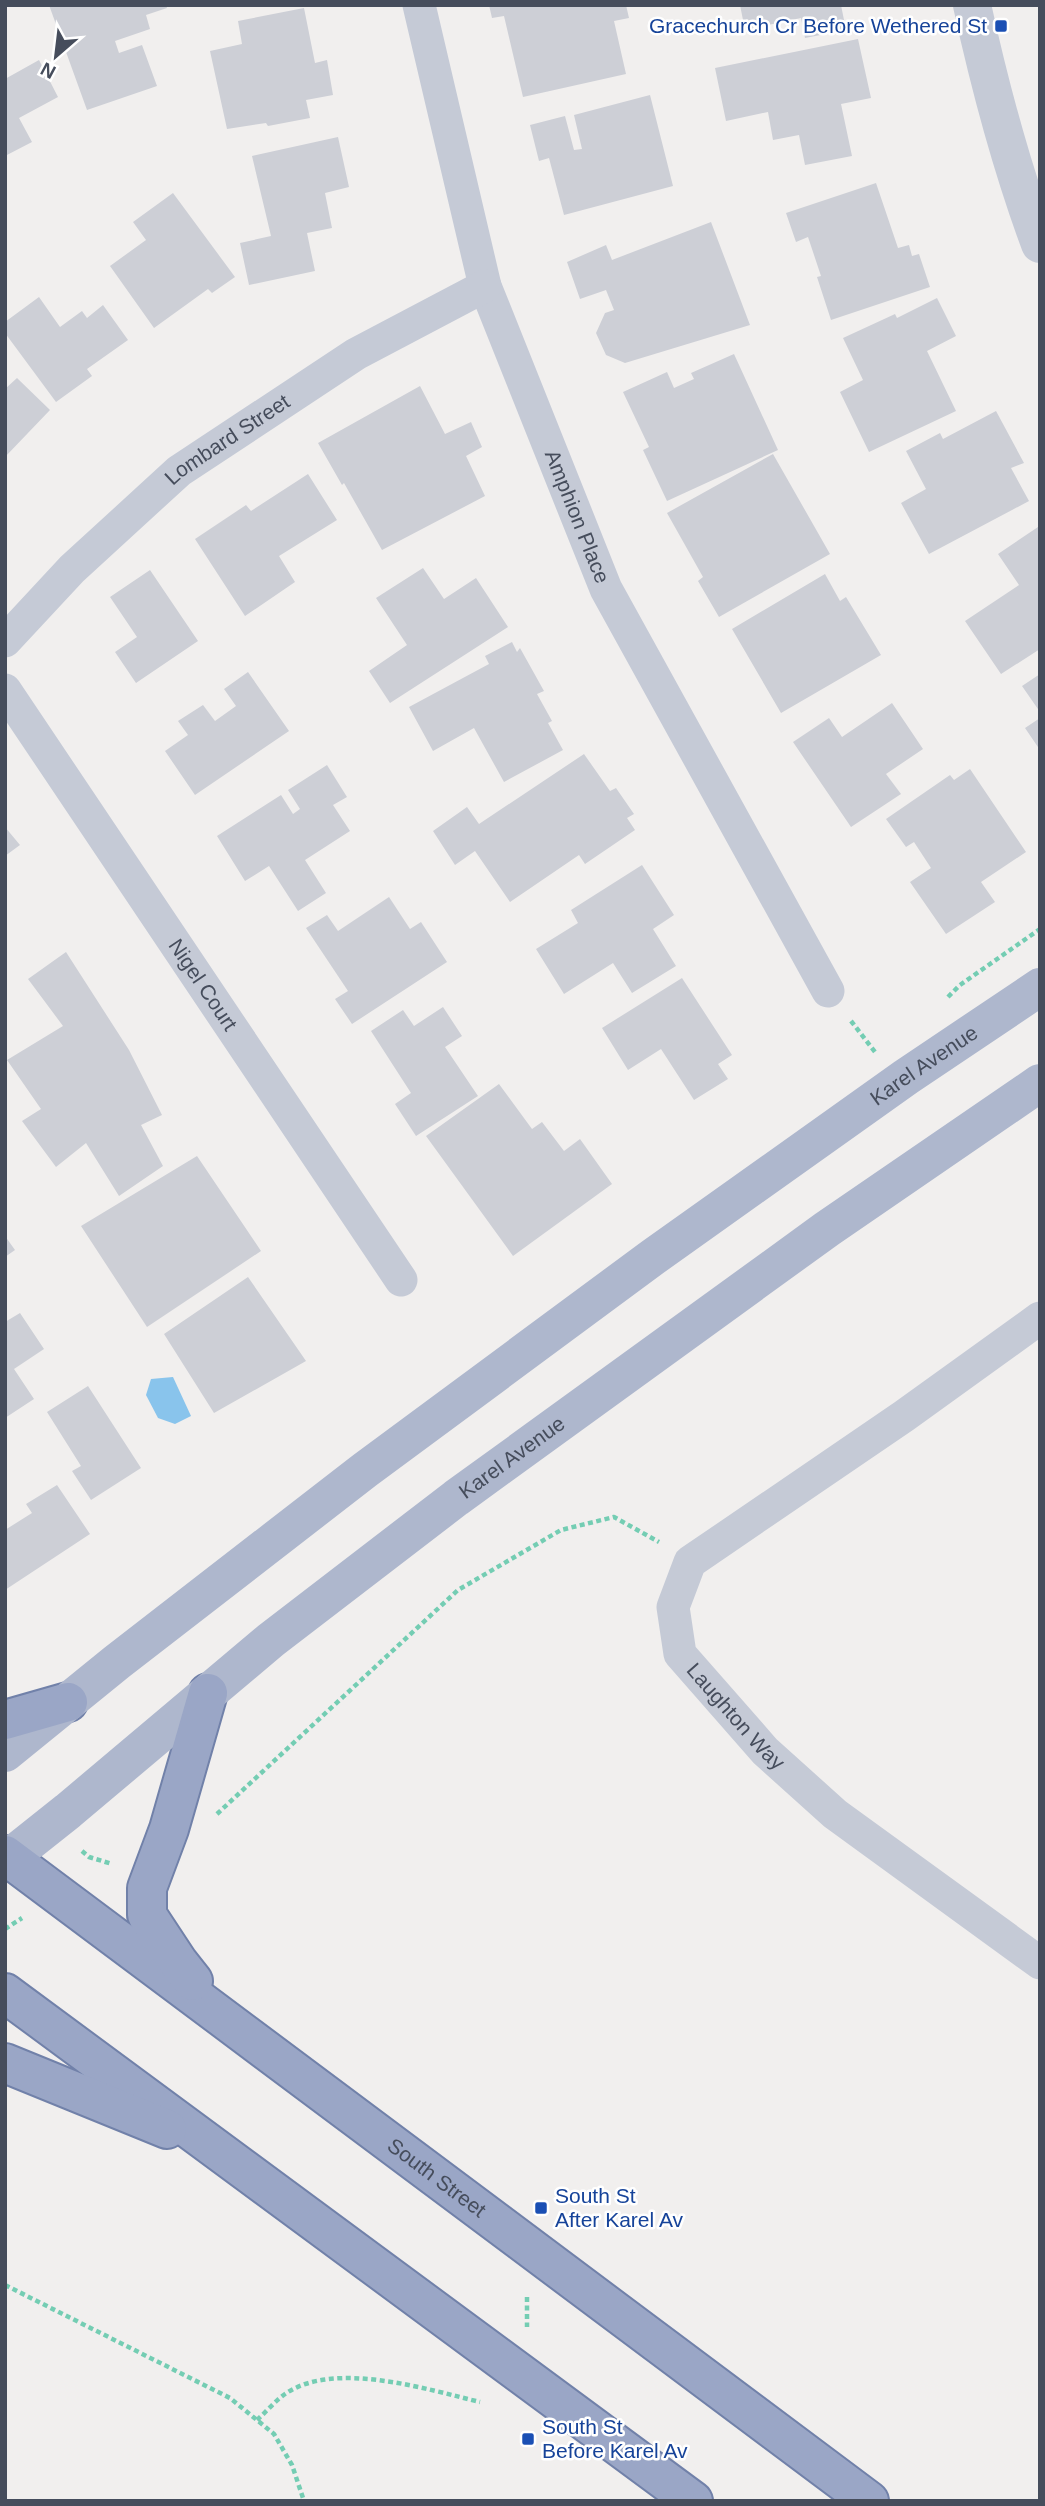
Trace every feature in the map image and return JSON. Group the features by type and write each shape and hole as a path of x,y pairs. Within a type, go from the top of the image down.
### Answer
{"highway":[{"path":"208,1693 169,1829 147,1888 147,1915 178,1962 227,2023"},
{"path":"5,1720 68,1702"},
{"name":"South Street","path":"6,1858 869,2501"},
{"path":"5,1993 693,2501"},
{"path":"5,2063 221,2151"}],"main road":[{"name":"Karel Avenue","path":"5,1753 117,1661 354,1478 653,1257 906,1077 1040,987"},
{"name":"Karel Avenue","path":"6,1858 271,1640 456,1498 827,1229 1040,1083"}],"street":[{"name":"Amphion Place","path":"419,5 485,286 606,589 828,990"},
{"path":"972,5 1006,146 1040,244"},
{"name":"Lombard Street","path":"5,641 72,569 179,471 356,354 485,286"},
{"name":"Nigel Court","path":"5,690 401,1280"},
{"path":"691,1562 904,1416 1040,1318"},
{"name":"Laughton Way","path":"691,1562 673,1607 680,1654 765,1751 835,1814 1040,1964"}],"path":[{"path":"828,990 880,1059"},
{"path":"208,1822 458,1590 561,1530 614,1517 691,1562"},
{"path":"5,2285 230,2398 275,2434 292,2465 304,2501"},
{"path":"527,2289 527,2327"},
{"path":"257,2420 286,2393 320,2379 386,2380 480,2402"}],"water":[{"path":"173,1377 191,1416 175,1424 158,1418 146,1395 151,1379"}],"building":[{"path":"49,5 166,5 167,8 146,15 150,29 115,41 119,53 142,45 157,86 87,110"},
{"path":"489,5 626,5 629,18 614,21 626,74 523,97 504,16 492,18"},
{"path":"740,5 841,5 846,30 805,38 801,18 745,30"},
{"path":"304,8 315,63 327,60 333,95 306,100 310,118 268,126 266,123 227,129 210,51 242,44 238,21"},
{"path":"858,39 871,98 841,104 852,156 805,165 799,135 773,140 768,112 726,121 715,68"},
{"path":"39,60 58,97 19,118 32,142 5,156 5,79"},
{"path":"650,95 673,186 564,215 549,158 539,161 530,125 565,116 574,150 582,149 574,115"},
{"path":"338,137 349,187 325,193 332,228 307,233 315,271 249,285 240,243 271,236 252,156"},
{"path":"876,183 898,248 909,245 912,256 919,254 930,287 831,320 817,277 821,276 808,237 796,242 786,213"},
{"path":"173,193 235,277 212,293 208,289 154,328 110,266 146,240 133,222"},
{"path":"711,222 750,325 625,363 606,355 596,333 605,313 614,310 606,290 580,299 567,262 606,245 612,260"},
{"path":"39,297 60,327 82,311 87,318 103,305 128,340 87,369 92,376 56,402 5,333 5,322"},
{"path":"937,298 956,336 927,351 956,411 869,452 840,392 863,380 843,338 895,314 897,318"},
{"path":"734,354 778,450 667,501 643,450 649,447 623,392 667,372 674,388 694,379 691,373"},
{"path":"17,378 50,410 5,457 5,389"},
{"path":"420,386 445,434 471,422 482,447 466,456 485,496 382,550 318,443"},
{"path":"996,411 1024,463 1011,468 1029,501 929,554 901,503 926,489 906,451 940,433 943,439"},
{"path":"773,454 830,554 719,617 698,581 703,577 667,513"},
{"path":"308,474 337,520 279,556 295,582 245,616 195,539 246,505 251,511"},
{"path":"1038,527 1040,649 1001,674 965,621 1019,585 998,554"},
{"path":"423,568 444,599 476,578 508,627 390,703 369,671 407,645 376,598"},
{"path":"150,570 198,641 136,683 115,652 137,637 110,597"},
{"path":"825,574 840,601 846,597 881,655 781,713 732,629"},
{"path":"512,642 517,652 520,648 544,691 537,694 552,721 548,723 563,750 504,782 474,728 433,751 409,707 489,664 485,656"},
{"path":"248,672 289,731 195,795 165,751 188,735 178,721 203,705 215,721 236,706 224,689"},
{"path":"1040,674 1040,712 1022,686"},
{"path":"892,703 923,749 886,774 901,794 851,827 793,742 829,718 842,737"},
{"path":"1040,718 1040,750 1025,728"},
{"path":"584,754 610,791 616,788 634,814 627,818 635,830 585,864 579,855 510,902 475,851 455,865 433,831 467,807 479,824"},
{"path":"327,765 347,797 333,805 350,831 305,860 326,893 298,911 269,866 245,881 217,836 281,795 293,814 300,809 288,790"},
{"path":"970,769 1026,852 981,882 995,902 946,934 910,882 931,868 914,842 906,847 886,819 950,775 954,780"},
{"path":"5,827 20,845 5,856"},
{"path":"642,865 674,915 653,929 676,966 632,993 613,963 564,994 536,949 578,923 571,910"},
{"path":"389,897 410,929 421,922 447,962 352,1024 335,999 348,991 306,928 327,915 338,931"},
{"path":"66,952 129,1050 162,1115 141,1125 163,1166 119,1196 86,1143 56,1167 22,1121 41,1109 7,1060 63,1026 28,979"},
{"path":"682,978 732,1055 718,1064 728,1079 694,1100 661,1049 628,1070 602,1028"},
{"path":"443,1007 462,1036 445,1047 478,1096 416,1136 395,1104 411,1093 371,1031 403,1010 414,1026"},
{"path":"499,1084 532,1129 542,1122 564,1151 580,1139 612,1184 513,1256 426,1136"},
{"path":"197,1156 261,1251 147,1327 81,1226"},
{"path":"5,1236 15,1250 5,1257"},
{"path":"248,1277 306,1361 214,1413 164,1334"},
{"path":"20,1313 44,1349 14,1369 34,1399 5,1418 5,1322"},
{"path":"88,1386 141,1468 91,1500 72,1471 81,1466 47,1412"},
{"path":"57,1485 90,1534 5,1590 5,1530 32,1513 26,1504"}],"place":[{"name":"Gracechurch Cr Before Wethered St","path":"1001,26"},
{"name":"South St After Karel Av","path":"541,2208"},
{"name":"South St Before Karel Av","path":"528,2439"}]}
